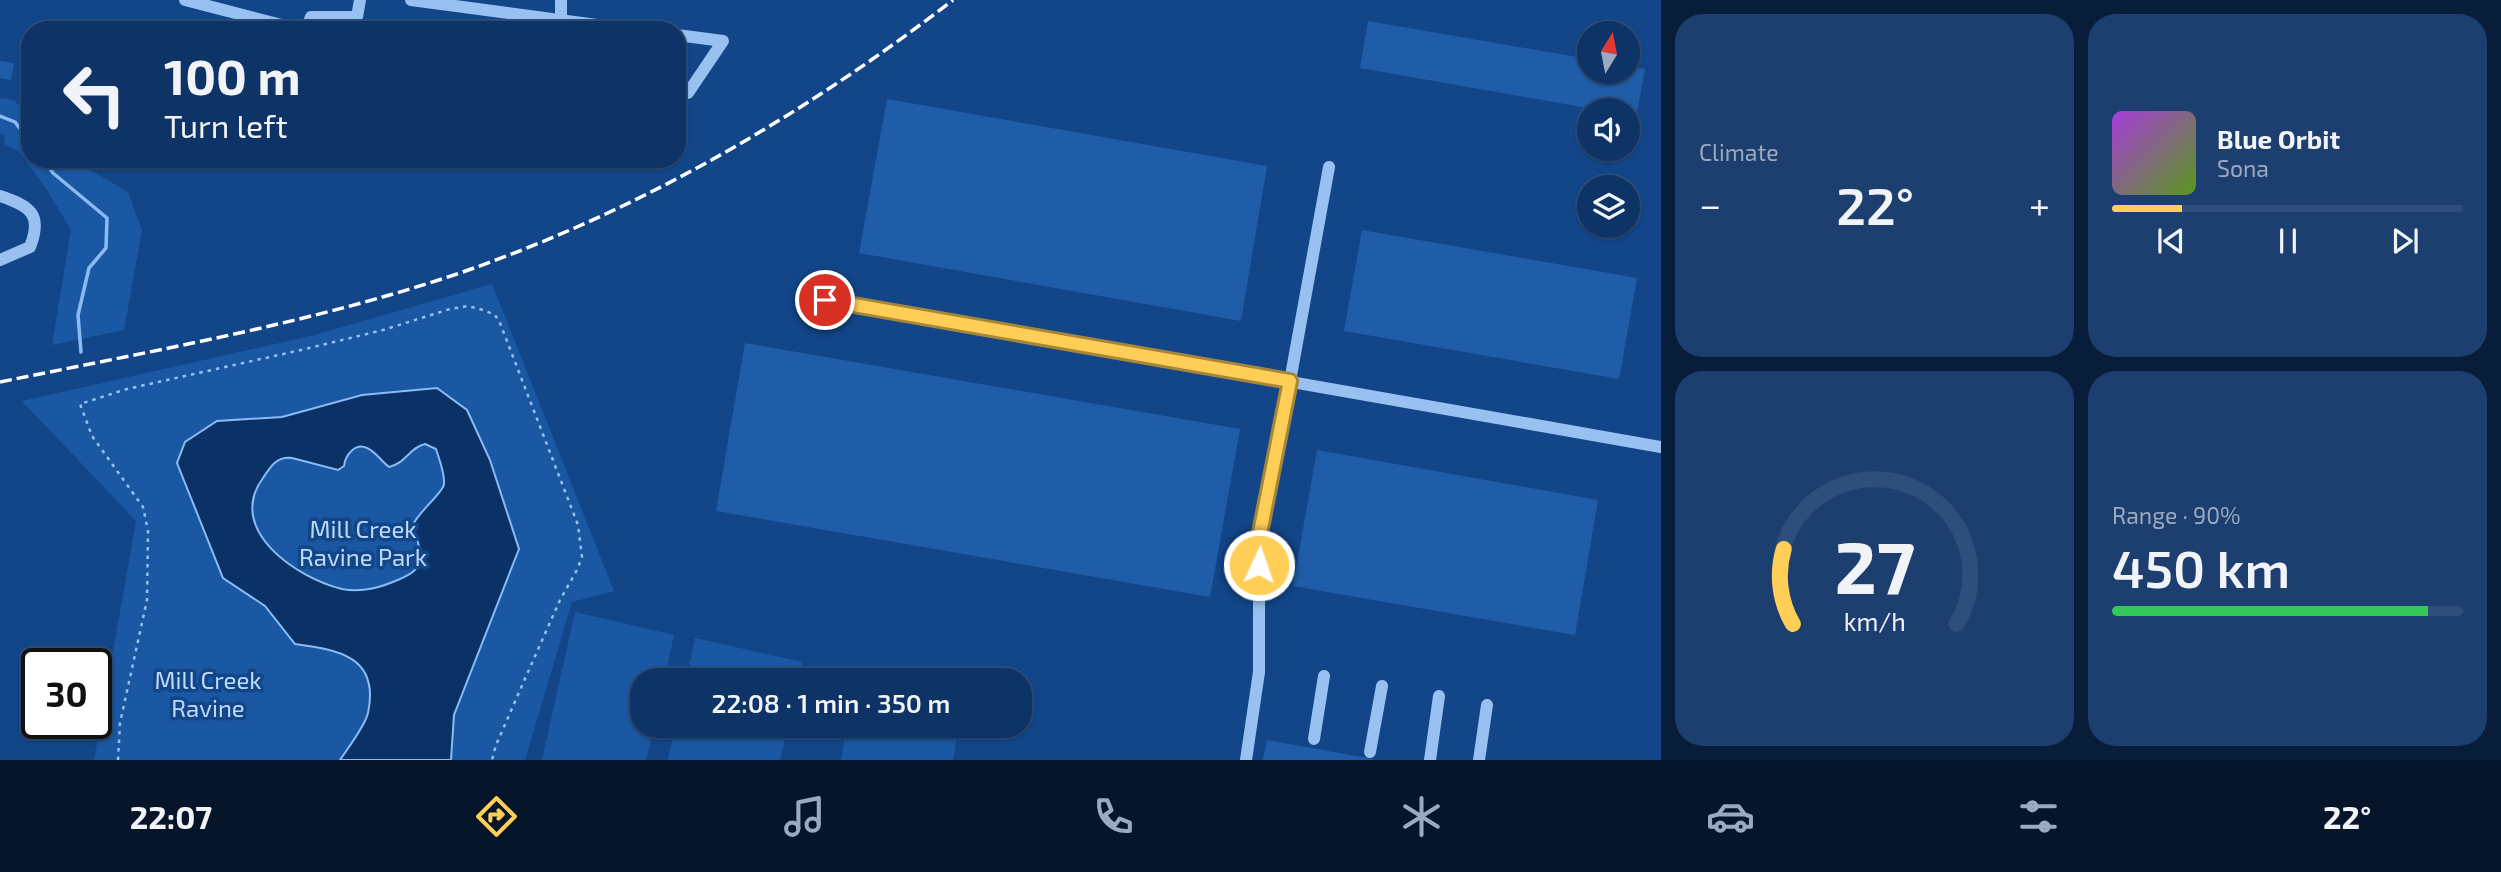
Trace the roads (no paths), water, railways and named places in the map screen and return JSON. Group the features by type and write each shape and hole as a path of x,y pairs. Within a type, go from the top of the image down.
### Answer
{"street":[{"path":"185,0 268,21"},
{"path":"309,21 311,18 357,17 360,0"},
{"path":"411,0 537,21"},
{"path":"561,0 561,21"},
{"path":"686,36 723,41 686,92"},
{"path":"1246,760 1259,672 1259,538 1329,167"},
{"path":"0,196 29,209 36,220 36,234 30,247 0,260"},
{"path":"825,300 1661,447"},
{"path":"1314,739 1324,676"},
{"path":"1370,752 1382,687"},
{"path":"1430,760 1439,696"},
{"path":"1479,760 1487,705"}],"waterway":[{"path":"0,116 15,122 21,130"},
{"path":"49,168 107,218 106,248 89,268 78,315 81,352"}],"railway":[{"path":"0,382 229,335 342,308 454,275 521,250 652,192 715,158 836,84 953,0"}],"park label":[{"name":"Mill Creek Ravine Park","path":"363,544"},
{"name":"Mill Creek Ravine","path":"208,695"}]}
